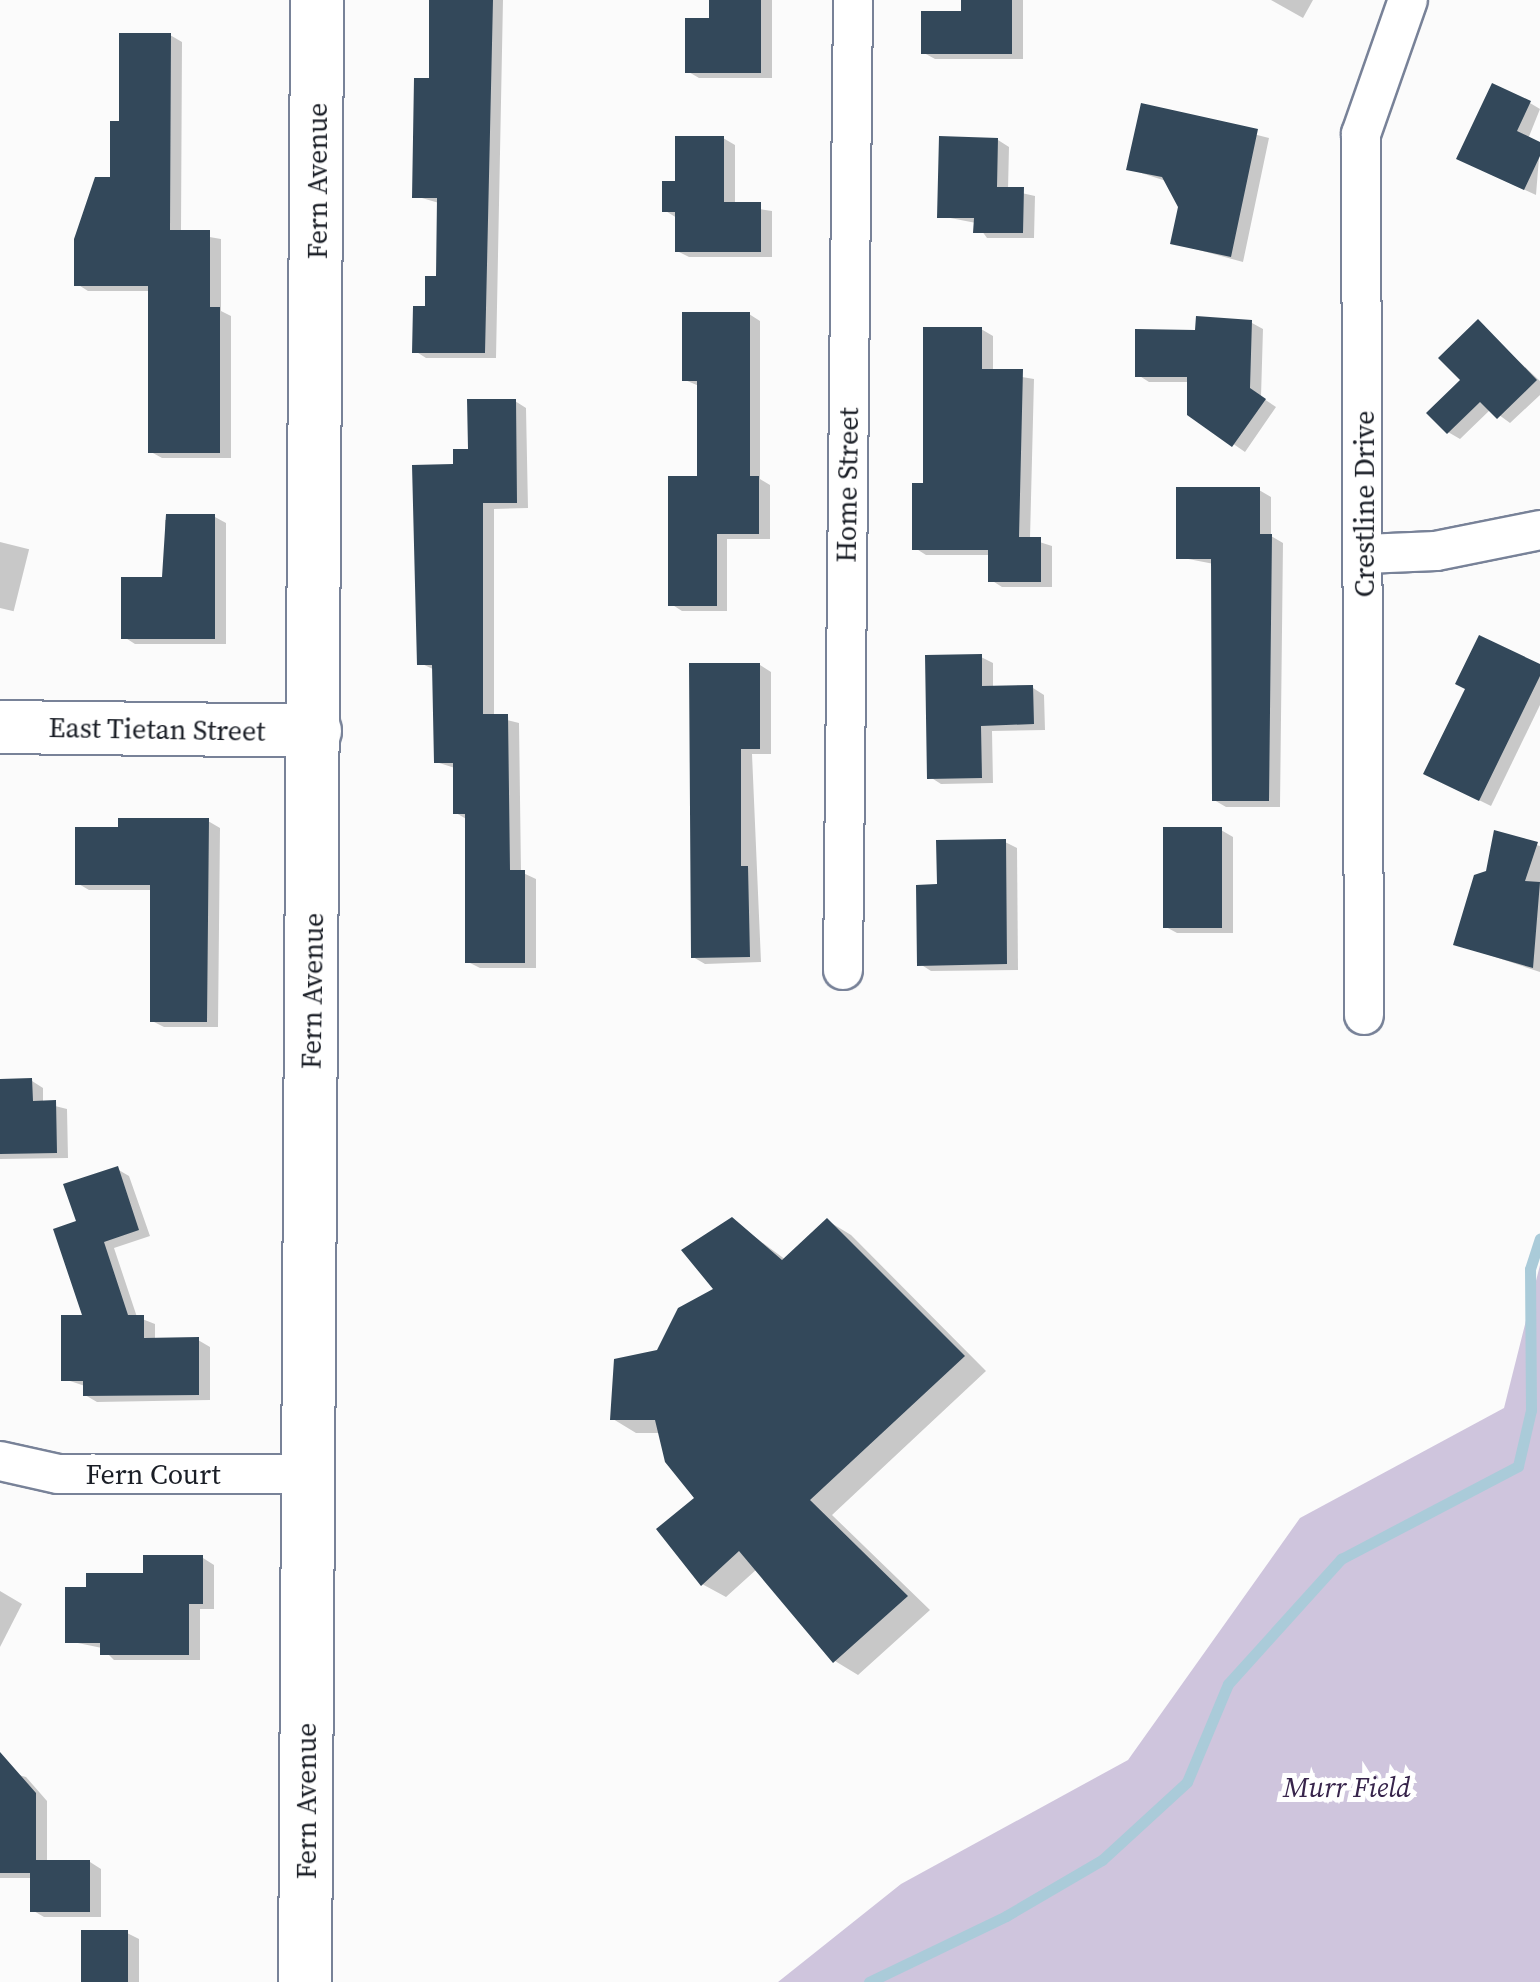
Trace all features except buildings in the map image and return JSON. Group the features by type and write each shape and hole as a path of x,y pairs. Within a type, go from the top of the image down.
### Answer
{"main road":[{"name":"Fern Avenue","path":"306,1982 317,0"},
{"name":"East Tietan Street","path":"0,727 314,731"}],"street":[{"name":"Home Street","path":"842,970 852,0"},
{"name":"Crestline Drive","path":"1364,1015 1361,134 1408,0"},
{"path":"1365,554 1436,551 1540,530"},
{"name":"Fern Court","path":"0,1461 58,1474 307,1474"}],"green space":[{"name":"Murr Field","path":"1540,1265 1540,1982 778,1982 901,1884 1128,1760 1300,1518 1504,1408"}],"waterway":[{"path":"869,1982 1006,1916 1102,1860 1187,1782 1228,1684 1341,1559 1518,1466 1531,1410 1530,1269 1540,1239"}]}
